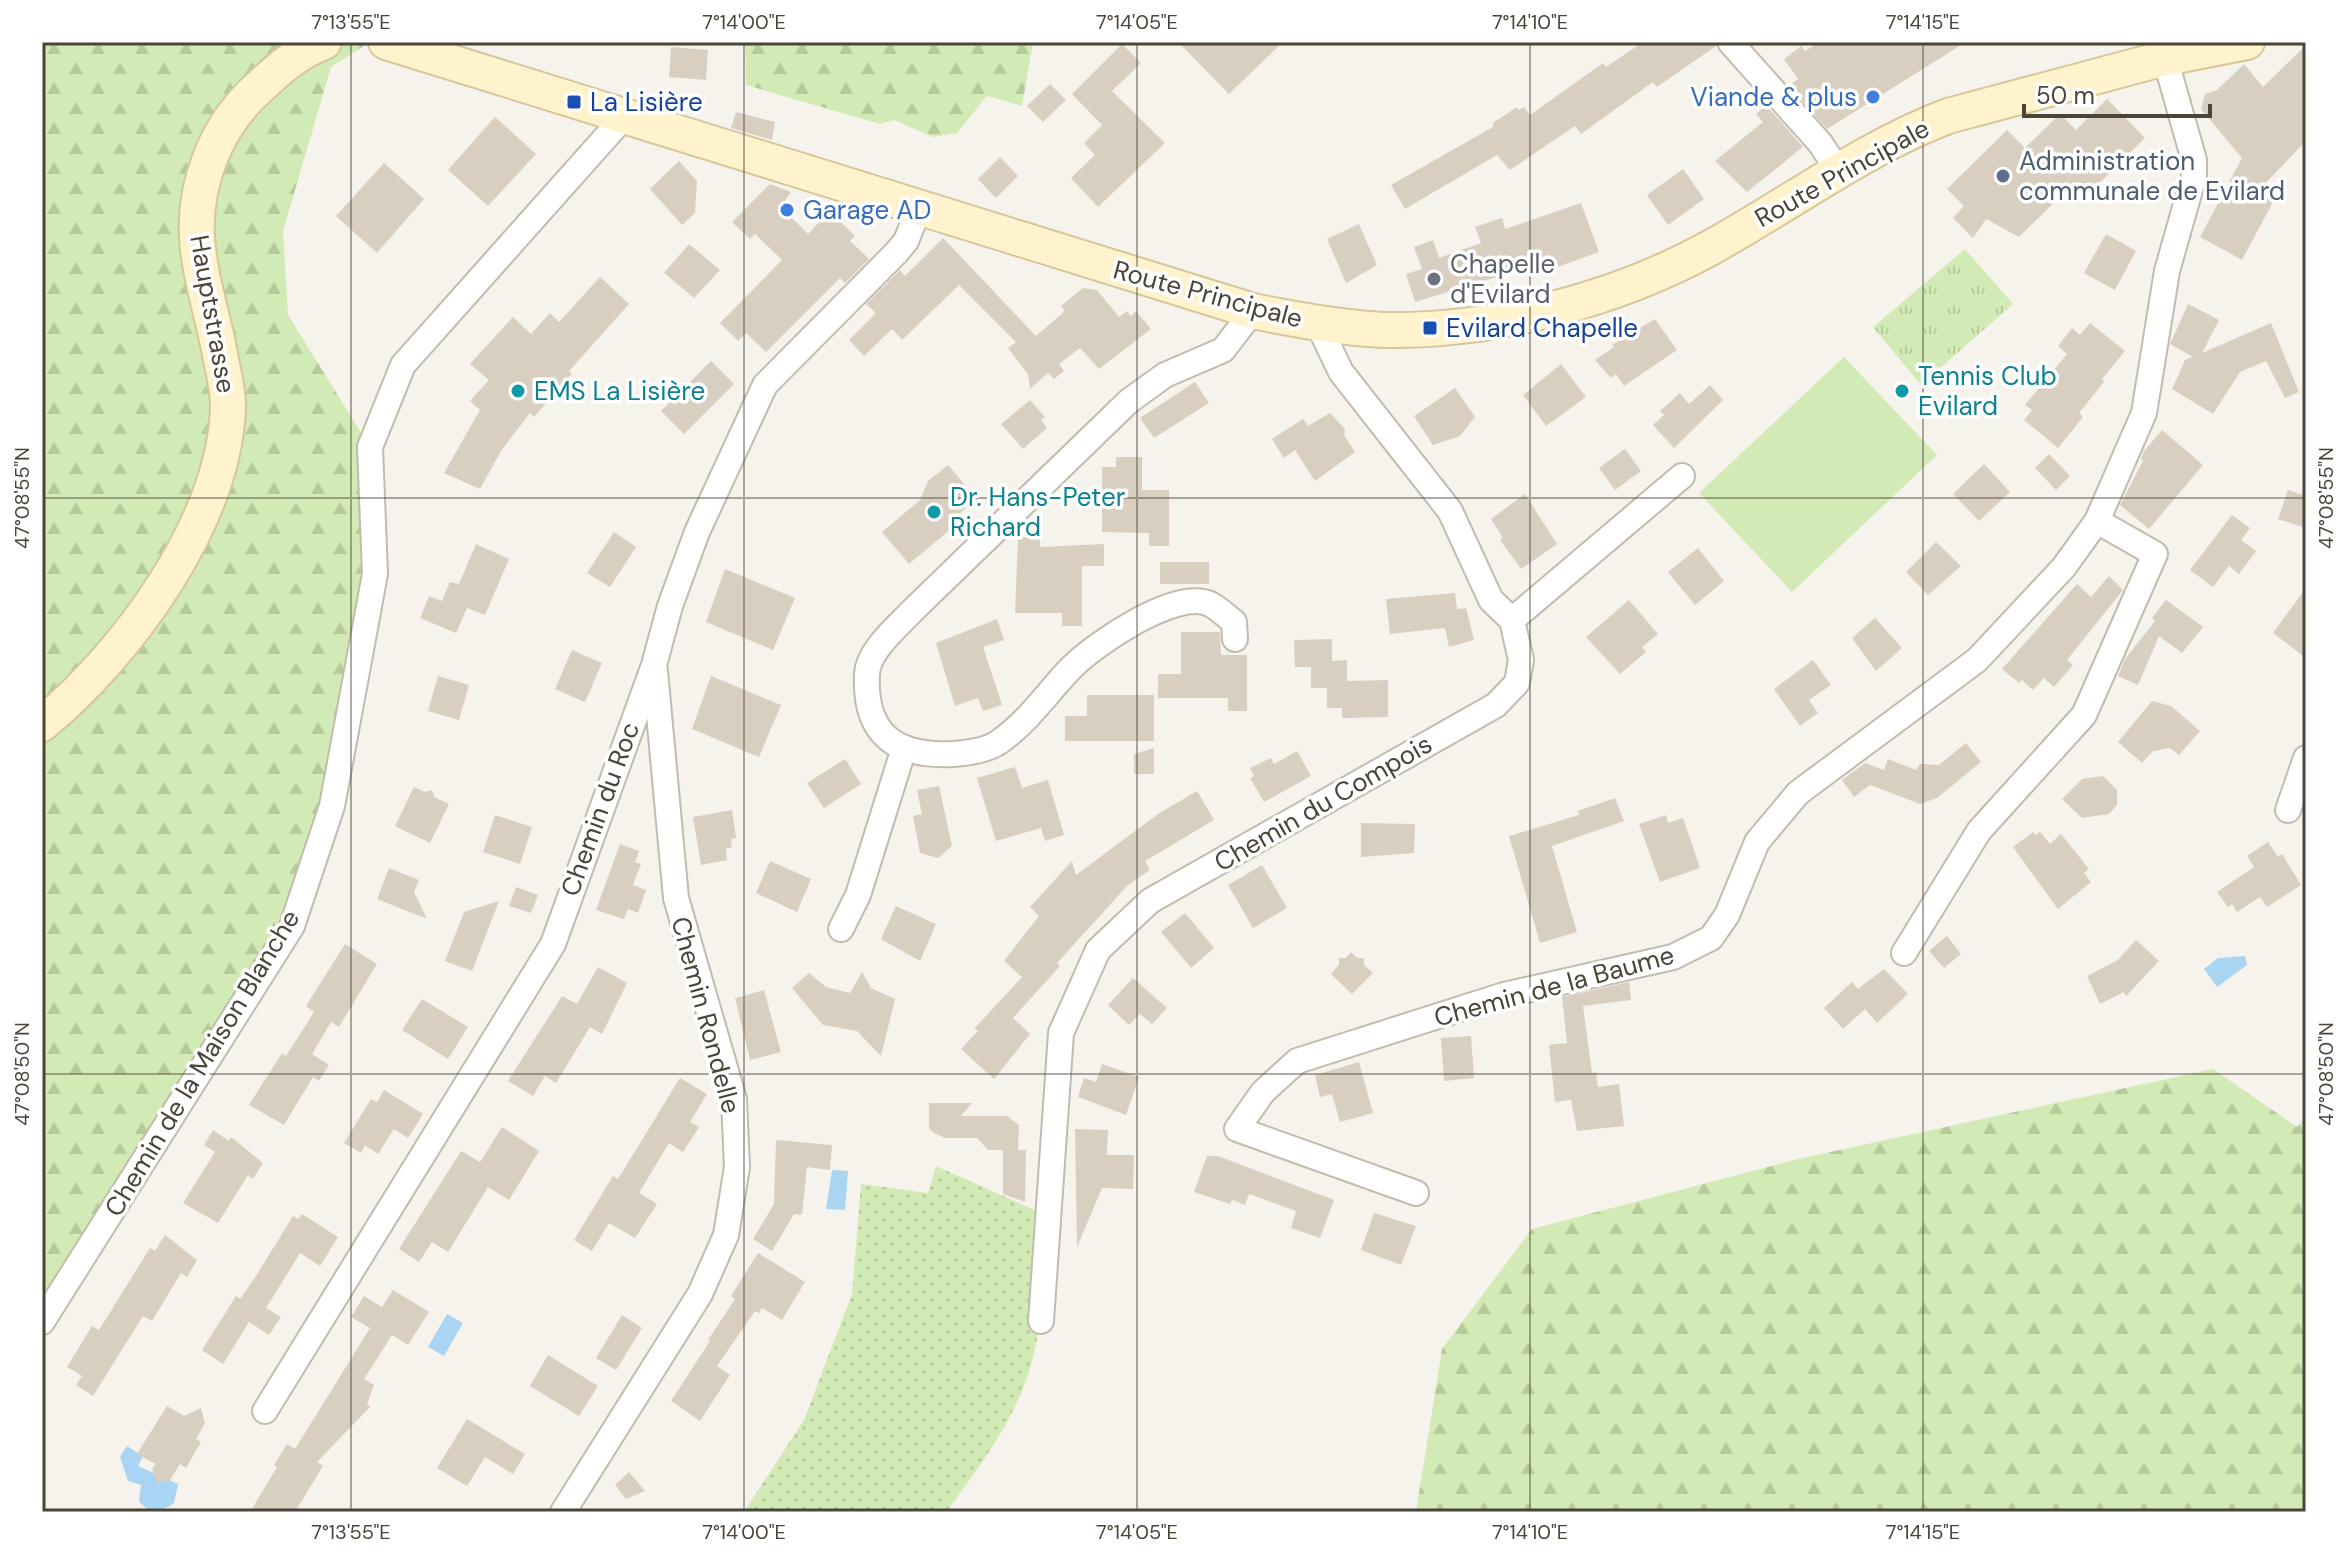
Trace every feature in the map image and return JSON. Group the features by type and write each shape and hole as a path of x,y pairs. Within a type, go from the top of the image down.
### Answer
{"street":[{"name":"Hauptstrasse","path":"42,724 100,668 171,576 201,519 219,466 229,407 197,237 200,195 227,120 279,69 324,42"},
{"name":"Route Principale","path":"386,42 1253,311 1318,324 1387,330 1460,325 1585,299 1638,282 1711,248 1831,148 1884,143 1948,116 2165,58 2247,42"},
{"path":"1730,42 1831,148"},
{"name":"Chemin de la Baume","path":"1416,1193 1237,1129 1263,1092 1297,1061 1504,995 1673,957 1711,938 1727,915 1757,842 1798,793 1977,660 2064,567 2097,521 2144,413 2167,271 2194,176 2194,160 2165,58"},
{"name":"Chemin de la Maison Blanche","path":"42,1322 292,926 332,806 375,574 370,447 403,365 615,127 620,116"},
{"name":"Chemin du Roc","path":"265,1411 553,944 654,665 670,606 697,532 765,385 896,253 906,241 919,209"},
{"path":"1235,639 1234,622 1207,603 1172,603 1132,623 1073,666 1032,713 997,744 965,753 926,755 886,739 873,722 866,697 867,668 887,638 1129,401 1165,375 1223,350 1253,311"},
{"name":"Chemin du Compois","path":"1041,1321 1061,1033 1098,950 1150,901 1496,705 1517,683 1521,660 1514,643 1512,620 1491,600 1450,511 1341,372 1318,324"},
{"path":"1512,620 1682,476"},
{"path":"1904,953 1979,831 2084,715 2114,648 2155,554 2097,521"},
{"name":"Chemin Rondelle","path":"563,1512 700,1294 726,1235 737,1167 734,1099 676,898 654,665"},
{"path":"841,929 858,895 904,748"},
{"path":"2288,810 2306,758"}],"green space":[{"path":"42,42 370,42 331,67 283,231 288,315 370,447 375,574 292,926 42,1322"},
{"path":"745,42 1033,42 1022,106 987,96 957,133 933,137 894,120 880,124 746,85"},
{"path":"1965,249 2013,304 1921,385 1873,327"},
{"path":"1844,357 1937,455 1792,592 1699,493"},
{"path":"2213,1069 2297,1127 2306,1117 2306,1512 1416,1512 1442,1349 1532,1229 1798,1159"},
{"path":"936,1166 1046,1215 1042,1302 1036,1345 1024,1386 1009,1419 946,1512 744,1512 804,1420 852,1294 861,1184 928,1193"}],"water":[{"path":"2245,956 2247,965 2217,987 2204,969 2218,958"},
{"path":"832,1170 848,1171 845,1210 826,1209"},
{"path":"447,1314 463,1323 444,1356 428,1347"},
{"path":"127,1446 143,1456 138,1466 178,1484 174,1503 155,1511 139,1501 141,1485 128,1481 120,1457"}],"building":[{"path":"1178,42 1283,42 1229,94"},
{"path":"1643,42 1715,42 1716,46 1657,87 1653,82 1581,134 1575,126 1510,170 1497,155 1405,209 1391,185 1493,127 1493,123 1517,107 1519,110 1524,107 1530,115 1603,63 1606,67"},
{"path":"1820,42 1966,42 1827,129 1789,86 1798,79 1784,59 1801,46 1805,51"},
{"path":"1122,44 1141,63 1112,91 1165,143 1098,207 1071,178 1095,155 1084,143 1102,125 1072,94"},
{"path":"2306,45 2306,141 2258,191 2274,200 2242,260 2200,237 2242,158 2201,109 2205,94 2217,90 2244,64 2263,87"},
{"path":"671,47 708,50 706,80 669,77"},
{"path":"1050,84 1066,100 1043,122 1027,106"},
{"path":"2107,99 2145,138 2078,204 2065,192 2019,237 1986,219 1973,238 1953,218 1964,206 1947,189 2007,130 2025,148 2060,114 2076,130"},
{"path":"1766,105 1803,147 1747,192 1715,161 1763,122 1756,114"},
{"path":"736,112 775,122 772,140 731,128"},
{"path":"495,117 536,154 488,206 448,170"},
{"path":"1000,157 1018,176 996,198 978,179"},
{"path":"679,161 697,181 695,213 682,225 650,189"},
{"path":"384,163 424,199 377,253 336,216"},
{"path":"1683,169 1704,199 1668,225 1647,195"},
{"path":"770,184 791,192 781,207 808,234 830,211 855,236 850,241 869,259 845,283 840,278 766,352 746,333 738,341 720,323 782,260 755,234 750,239 732,222"},
{"path":"1581,203 1599,252 1543,272 1540,264 1415,302 1406,274 1422,269 1414,247 1433,240 1439,258 1481,243 1475,227 1502,218 1505,229"},
{"path":"1359,224 1377,265 1346,283 1327,239"},
{"path":"2106,234 2136,251 2115,290 2084,273"},
{"path":"943,238 1036,336 1065,311 1061,306 1083,288 1097,290 1119,317 1127,311 1131,316 1136,311 1151,329 1099,369 1080,348 1059,364 1064,371 1054,379 1048,373 1030,389 1028,374 1008,348 1016,342 959,285 902,340 892,329 864,356 849,340 876,313 866,304 900,270 905,276"},
{"path":"689,244 720,270 694,298 664,273"},
{"name":"EMS La Lisière","path":"600,277 629,304 569,371 572,374 534,417 530,413 501,451 480,489 444,473 480,410 470,401 489,380 470,364 513,317 531,334 550,313 559,322"},
{"path":"2188,304 2219,320 2202,353 2271,323 2299,392 2285,398 2266,361 2240,372 2213,414 2172,389 2185,360 2193,357 2170,344"},
{"path":"1655,319 1677,350 1624,386 1616,374 1611,378 1595,360 1614,347 1612,345"},
{"path":"2090,323 2125,351 2102,379 2104,382 2079,413 2083,417 2058,448 2024,420 2032,410 2025,405 2067,354 2058,346 2072,328 2080,335"},
{"path":"711,361 734,384 684,434 661,411"},
{"path":"1561,364 1586,397 1546,426 1523,395"},
{"path":"1195,382 1209,403 1154,438 1140,418"},
{"path":"1710,385 1723,400 1674,448 1653,425 1664,415 1660,411 1680,393 1689,404"},
{"path":"1455,388 1475,417 1460,436 1433,445 1414,416"},
{"path":"1030,400 1045,417 1041,420 1047,428 1023,449 1001,424"},
{"path":"1330,413 1345,429 1344,435 1355,452 1315,481 1295,450 1284,458 1272,439 1303,419 1308,426"},
{"path":"2162,430 2203,465 2149,529 2120,505 2143,461 2144,451"},
{"path":"1625,449 1641,471 1615,490 1599,468"},
{"path":"2049,454 2070,476 2056,490 2035,468"},
{"path":"1116,457 1142,457 1142,490 1169,490 1169,546 1149,546 1149,533 1102,532 1102,467 1116,467"},
{"path":"1984,464 2010,492 1979,521 1953,494"},
{"name":"Dr. Hans-Peter Richard","path":"948,465 977,499 948,523 952,528 909,564 882,532 920,500 928,481"},
{"path":"2288,490 2306,496 2306,528 2278,519"},
{"path":"1525,494 1557,544 1521,569 1500,540 1503,538 1491,519"},
{"path":"2232,515 2250,528 2241,540 2256,551 2239,574 2229,566 2213,587 2190,570"},
{"path":"614,532 636,547 610,587 587,573"},
{"path":"1018,537 1040,537 1040,547 1104,544 1104,566 1082,566 1082,626 1062,626 1062,613 1015,613"},
{"path":"1936,542 1961,566 1928,595 1906,572"},
{"path":"476,544 509,559 485,615 467,608 456,633 420,618 429,596 442,601 450,582 459,584"},
{"path":"1698,548 1724,581 1695,605 1668,572"},
{"path":"1160,562 1209,562 1209,584 1160,584"},
{"path":"725,569 795,598 773,650 706,622"},
{"path":"2109,576 2123,590 2067,660 2073,665 2054,687 2044,678 2033,690 2002,669 2077,584 2091,597"},
{"path":"2306,588 2306,658 2273,633"},
{"path":"1455,593 1457,609 1466,608 1474,640 1449,647 1445,628 1390,634 1386,599"},
{"path":"1629,600 1658,634 1642,647 1646,652 1620,674 1586,637"},
{"path":"2166,600 2203,627 2182,653 2159,636 2138,685 2118,676 2125,659 2155,621 2152,618"},
{"path":"1875,618 1902,648 1876,671 1852,638"},
{"path":"997,619 1004,640 983,647 1002,705 983,711 978,698 955,706 936,643"},
{"path":"1181,632 1220,632 1221,655 1247,655 1247,711 1228,711 1228,698 1158,698 1158,674 1181,674"},
{"path":"1332,639 1332,661 1347,660 1347,681 1388,680 1388,717 1342,718 1342,708 1327,708 1327,688 1311,688 1311,667 1295,667 1294,640"},
{"path":"572,650 602,663 585,702 555,689"},
{"path":"1813,660 1831,685 1809,700 1818,713 1800,726 1774,689"},
{"path":"438,676 469,685 459,720 428,711"},
{"path":"711,676 781,705 759,757 692,729"},
{"path":"1087,695 1154,695 1154,741 1065,741 1065,716 1087,716"},
{"path":"2152,701 2171,706 2200,731 2179,755 2170,748 2153,751 2142,763 2118,742"},
{"path":"1966,743 1981,762 1937,798 1920,804 1870,785 1854,797 1842,780 1865,763 1884,770 1888,759 1916,770 1920,764 1939,765"},
{"path":"1154,748 1154,774 1134,774 1134,754"},
{"path":"1297,751 1311,776 1264,802 1250,778 1254,776 1250,768 1271,758 1274,764"},
{"path":"845,759 861,784 824,808 807,783"},
{"path":"1015,767 1022,788 1048,780 1064,835 1045,841 1041,828 996,841 977,778"},
{"path":"2103,776 2117,790 2117,805 2109,814 2082,818 2062,799 2082,779"},
{"path":"939,786 952,846 938,858 920,853 913,816 922,814 917,790"},
{"path":"414,787 425,792 432,790 434,797 449,804 430,843 395,826"},
{"path":"1197,791 1214,820 1145,861 1150,870 1128,885 1057,963 1060,966 1013,1018 1030,1034 994,1079 961,1049 978,1031 974,1029 1022,977 1004,961 1039,916 1030,907 1072,861 1076,875 1158,814"},
{"path":"1615,798 1624,821 1552,846 1577,932 1540,943 1509,836 1579,815 1578,811"},
{"path":"732,810 736,838 731,839 732,847 726,849 727,860 701,865 693,817"},
{"path":"495,815 532,827 520,864 483,852"},
{"path":"1666,815 1668,823 1683,818 1700,868 1660,882 1639,824"},
{"path":"1361,823 1415,824 1414,853 1361,857"},
{"path":"2033,832 2036,835 2040,832 2050,844 2061,834 2089,869 2084,873 2091,882 2058,909 2013,847"},
{"path":"2268,842 2278,857 2282,854 2301,885 2267,907 2260,897 2237,912 2232,904 2228,907 2217,892 2254,867 2247,856"},
{"path":"620,844 639,851 635,862 641,864 633,885 646,890 638,913 628,909 624,919 596,910"},
{"path":"770,861 811,879 797,912 756,893"},
{"path":"1262,865 1287,908 1253,928 1228,885"},
{"path":"389,868 419,880 414,892 427,919 377,899"},
{"path":"516,887 538,895 531,913 509,906"},
{"path":"499,901 472,971 445,961 464,912"},
{"path":"896,906 936,924 920,961 881,939"},
{"path":"1185,913 1214,948 1191,968 1161,932"},
{"path":"1947,936 1961,954 1944,968 1929,951"},
{"path":"2136,940 2159,961 2126,996 2124,992 2100,1004 2087,976 2118,960"},
{"path":"345,944 377,964 339,1027 331,1022 312,1054 329,1065 319,1081 313,1077 284,1125 249,1105 282,1053 286,1056 314,1012 306,1006"},
{"path":"1351,952 1357,958 1364,958 1364,965 1373,973 1352,994 1331,974 1339,965 1339,958 1346,958"},
{"path":"598,967 627,983 602,1034 590,1027 556,1083 545,1076 533,1096 508,1081 562,996 577,1004"},
{"path":"1884,969 1908,994 1877,1023 1865,1009 1843,1029 1824,1008 1852,982 1858,989"},
{"path":"862,972 871,988 895,999 881,1056 857,1031 823,1025 792,988 809,973 826,987 850,993"},
{"path":"1133,978 1167,1008 1152,1024 1140,1014 1129,1025 1108,1005"},
{"path":"1629,982 1631,1000 1583,1006 1592,1073 1596,1072 1598,1087 1619,1084 1624,1126 1577,1131 1571,1100 1555,1102 1549,1045 1567,1043 1562,997"},
{"path":"764,990 781,1052 750,1060 735,998"},
{"path":"422,999 468,1027 448,1059 402,1030"},
{"path":"1471,1036 1474,1078 1444,1081 1441,1038"},
{"path":"1359,1062 1373,1113 1340,1122 1332,1094 1320,1097 1315,1075"},
{"path":"1102,1064 1139,1077 1126,1115 1078,1097 1084,1078 1096,1082"},
{"path":"680,1078 707,1094 690,1122 699,1127 683,1152 669,1143 639,1193 657,1204 635,1238 609,1223 592,1251 574,1240 613,1176 618,1179"},
{"path":"384,1090 423,1114 408,1138 394,1129 378,1154 365,1145 361,1153 344,1143 371,1099 377,1102"},
{"path":"929,1103 972,1103 961,1116 1007,1116 1019,1125 1018,1150 1026,1150 1025,1202 1003,1194 1003,1150 988,1150 977,1138 945,1138 934,1133 929,1129"},
{"path":"502,1127 539,1151 509,1200 488,1187 448,1252 432,1242 419,1262 399,1249 461,1151 480,1162"},
{"path":"1075,1129 1108,1130 1107,1155 1134,1155 1133,1189 1102,1188 1077,1247"},
{"path":"213,1130 229,1141 231,1137 263,1163 253,1179 248,1175 218,1223 183,1203 215,1152 204,1145"},
{"path":"776,1140 832,1145 830,1170 807,1167 802,1215 794,1214 772,1251 753,1239 774,1204"},
{"path":"1207,1156 1218,1156 1334,1200 1320,1238 1291,1228 1296,1211 1249,1194 1245,1205 1232,1200 1230,1204 1194,1192"},
{"path":"1374,1213 1416,1226 1401,1265 1361,1250"},
{"path":"302,1214 338,1237 320,1266 300,1253 266,1308 281,1317 269,1335 249,1322 223,1364 202,1350 236,1296 240,1299 254,1279 293,1216 298,1219"},
{"path":"165,1235 197,1260 187,1277 181,1273 152,1321 143,1316 93,1396 76,1385 82,1376 67,1367 92,1326 99,1330 150,1248 155,1251"},
{"path":"758,1253 805,1282 782,1320 762,1308 759,1313 755,1311 717,1366 730,1375 700,1421 671,1401 735,1299 731,1296"},
{"path":"393,1290 429,1312 408,1345 392,1335 364,1379 374,1385 367,1404 370,1407 317,1462 323,1466 295,1512 250,1512 287,1444 295,1449 370,1328 351,1317 364,1296 382,1307"},
{"path":"622,1315 642,1328 616,1370 596,1358"},
{"path":"548,1355 598,1386 579,1416 530,1386"},
{"path":"167,1406 184,1416 201,1408 205,1423 196,1439 201,1442 186,1468 180,1464 170,1480 157,1483 152,1469 156,1464 137,1454"},
{"path":"467,1419 525,1454 513,1474 485,1457 467,1486 437,1468"},
{"path":"629,1472 645,1491 626,1499 615,1485"}],"place":[{"name":"Viande & plus","path":"1873,97"},
{"name":"La Lisière","path":"574,102"},
{"name":"Administration communale de Evilard","path":"2003,176"},
{"name":"Garage AD","path":"787,210"},
{"name":"Chapelle d'Evilard","path":"1434,279"},
{"name":"Evilard Chapelle","path":"1430,328"},
{"name":"EMS La Lisière","path":"518,391"},
{"name":"Tennis Club Evilard","path":"1902,391"},
{"name":"Dr. Hans-Peter Richard","path":"934,512"}]}
